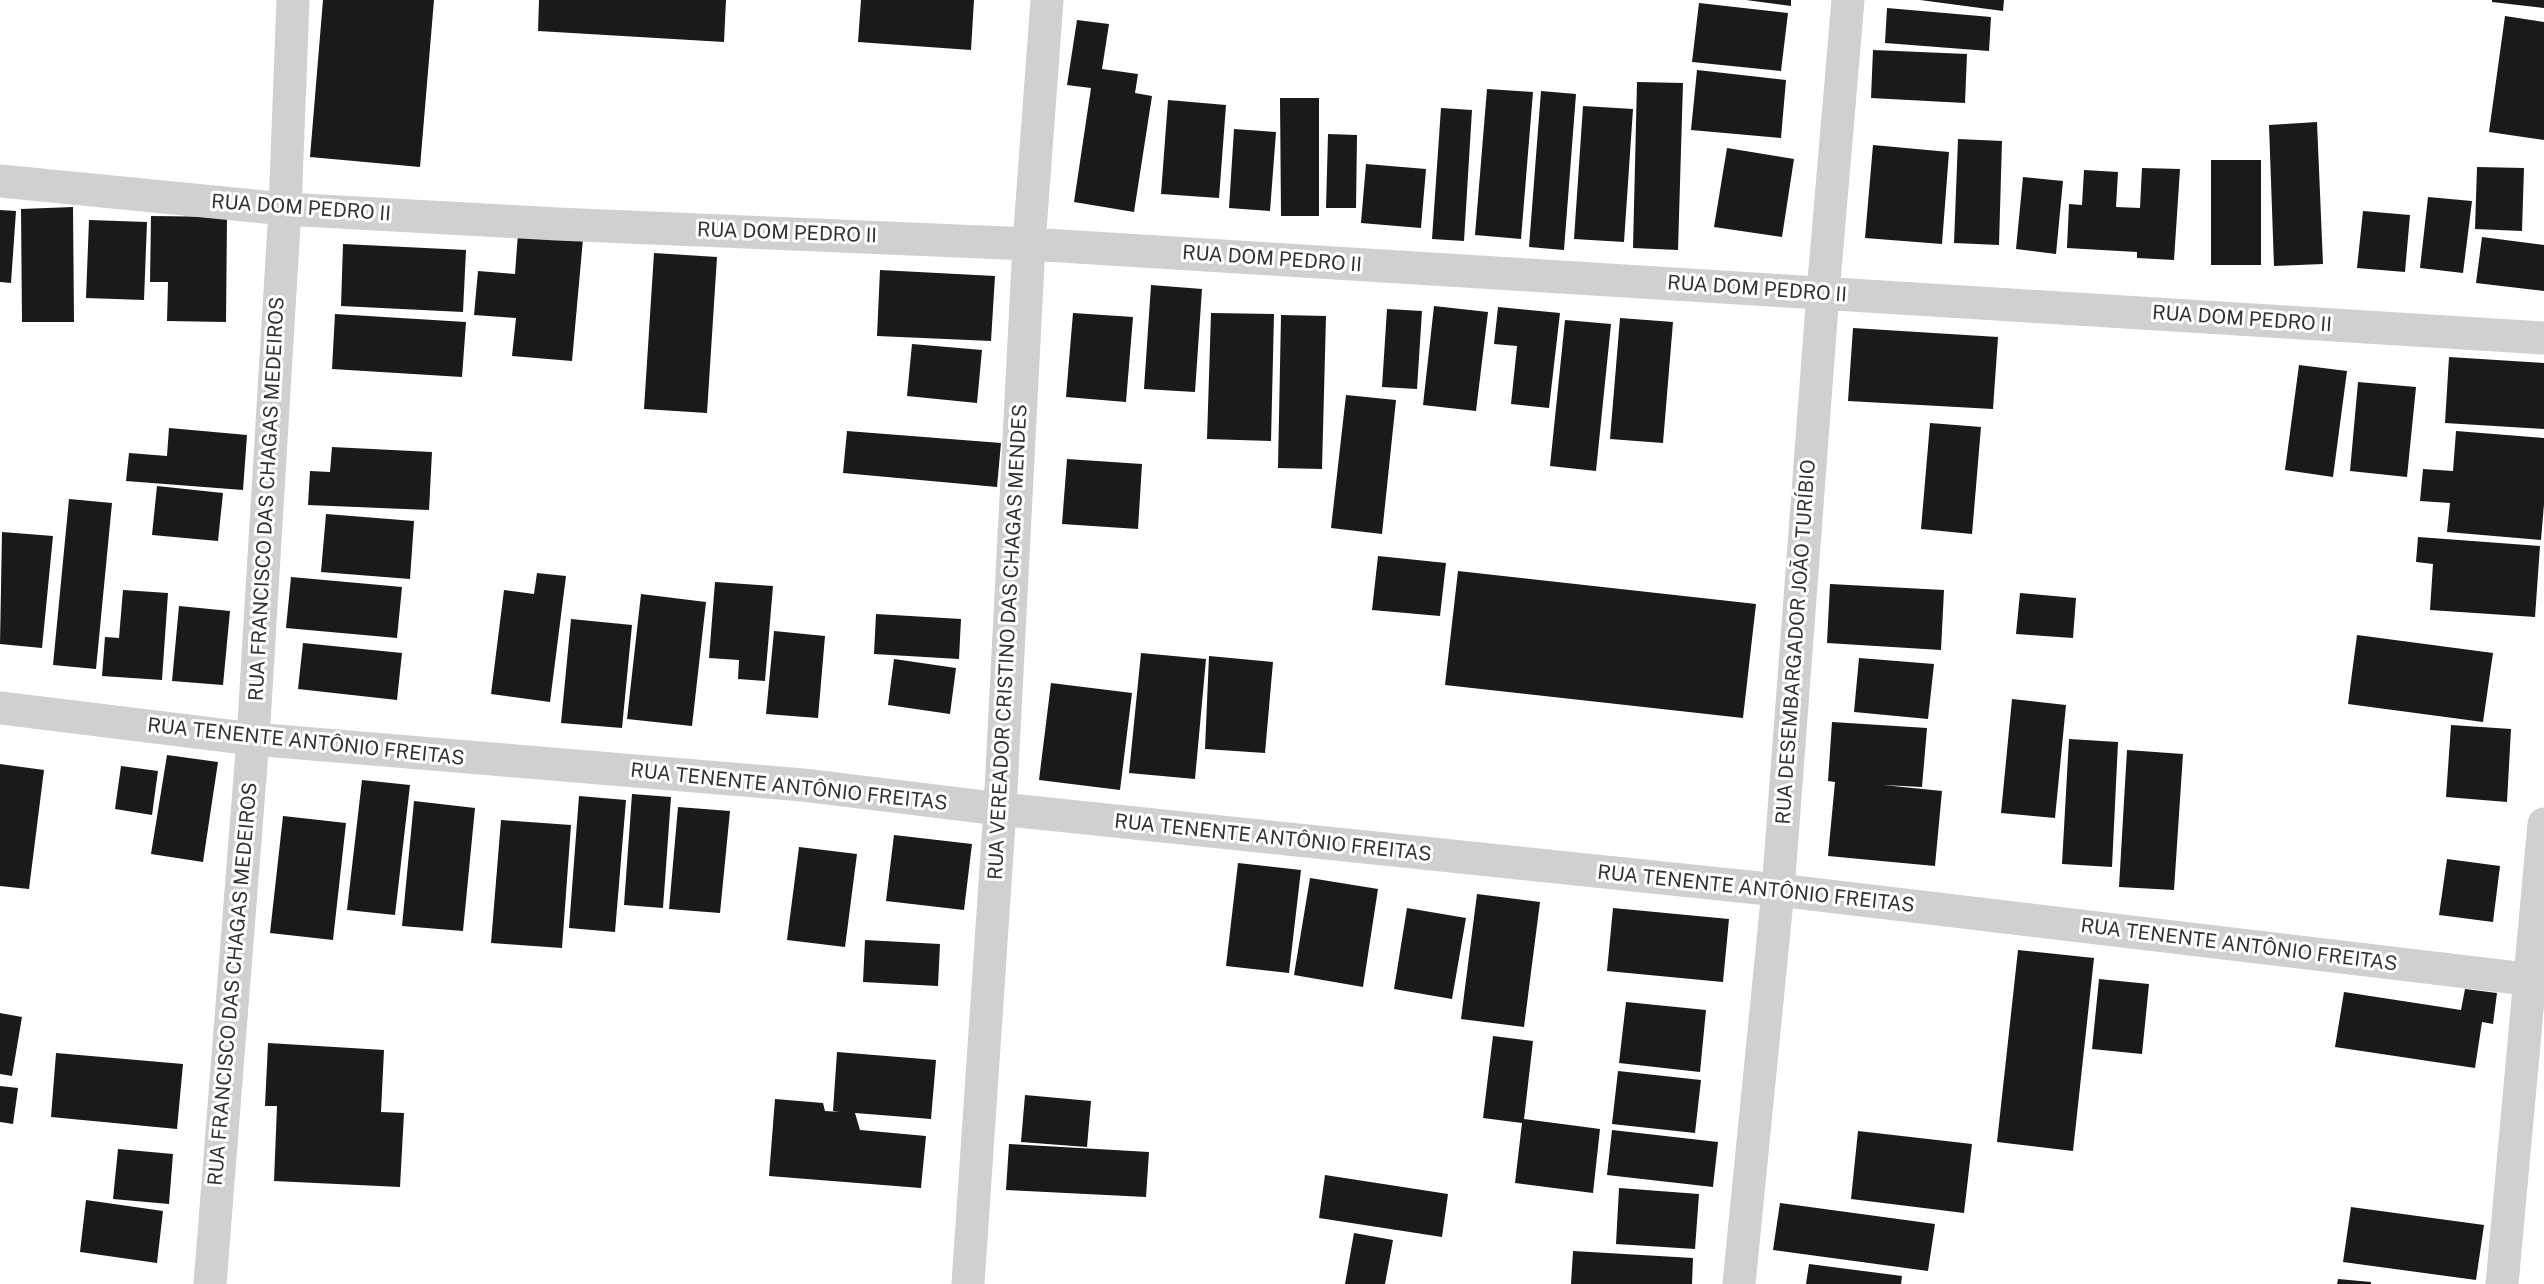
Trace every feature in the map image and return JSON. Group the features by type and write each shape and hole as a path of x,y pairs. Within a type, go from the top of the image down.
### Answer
{"street":[{"name":"RUA FRANCISCO DAS CHAGAS MEDEIROS","path":"210,1284 253,740 285,209 293,0"},
{"name":"RUA VEREADOR CRISTINO DAS CHAGAS MENDES","path":"968,1284 1000,809 1029,244 1047,0"},
{"name":"RUA DESEMBARGADOR JOÃO TURÍBIO","path":"1739,1284 1778,890 1823,293 1848,0"},
{"name":"RUA DOM PEDRO II","path":"0,181 285,209 569,225 1029,244 2544,338"},
{"name":"RUA TENENTE ANTÔNIO FREITAS","path":"0,708 253,740 803,785 1000,809 1778,890 2536,980"},
{"path":"2502,1284 2536,980 2544,824"}],"building":[{"path":"323,0 434,0 420,167 310,157"},
{"path":"539,0 726,0 724,42 538,31"},
{"path":"861,0 974,0 971,50 858,42"},
{"path":"1746,0 1791,0 1791,6"},
{"path":"1920,0 2004,0 2003,11"},
{"path":"2492,0 2544,0 2544,8 2492,2"},
{"path":"1699,3 1788,13 1781,71 1692,62"},
{"path":"1887,8 1991,17 1989,51 1885,43"},
{"path":"2505,16 2544,22 2544,140 2489,132"},
{"path":"1077,20 1109,24 1102,69 1138,74 1135,93 1152,96 1134,212 1074,202 1091,88 1067,85"},
{"path":"1873,50 1967,54 1965,103 1871,98"},
{"path":"1697,70 1786,80 1781,138 1691,130"},
{"path":"1637,82 1683,83 1678,250 1633,248"},
{"path":"1487,89 1533,92 1521,239 1475,235"},
{"path":"1541,91 1576,94 1564,250 1529,247"},
{"path":"1280,98 1319,98 1319,216 1281,216"},
{"path":"1168,100 1226,105 1219,198 1161,194"},
{"path":"1583,106 1633,109 1624,242 1574,239"},
{"path":"1441,108 1472,110 1464,241 1432,239"},
{"path":"2317,122 2323,264 2274,266 2269,125"},
{"path":"1234,129 1276,132 1270,211 1229,208"},
{"path":"1328,134 1357,135 1356,208 1326,208"},
{"path":"1958,139 2002,141 1999,245 1954,243"},
{"path":"1873,145 1949,152 1942,244 1865,238"},
{"path":"1727,148 1794,159 1782,237 1714,227"},
{"path":"2211,160 2261,160 2261,265 2211,265"},
{"path":"1366,164 1426,169 1421,228 1361,223"},
{"path":"2477,167 2524,168 2522,231 2475,229"},
{"path":"2142,168 2180,169 2174,260 2137,258 2137,252 2067,248 2069,204 2082,205 2084,170 2118,172 2116,207 2140,208"},
{"path":"2023,177 2063,181 2056,254 2016,249"},
{"path":"2428,197 2472,201 2463,273 2420,268"},
{"path":"73,207 74,322 22,322 21,209"},
{"path":"0,210 16,211 11,283 0,282"},
{"path":"2363,211 2410,215 2405,272 2357,268"},
{"path":"151,216 227,217 226,322 167,321 168,282 150,282"},
{"path":"89,220 147,222 144,300 86,298"},
{"path":"518,233 583,239 572,361 512,356 516,318 474,315 478,271 515,274"},
{"path":"2482,237 2544,245 2544,291 2476,283"},
{"path":"343,244 466,250 463,312 341,306"},
{"path":"654,253 717,257 707,413 644,409"},
{"path":"880,270 995,276 991,341 877,336"},
{"path":"1151,285 1202,289 1195,392 1144,389"},
{"path":"1434,306 1488,312 1476,411 1423,405"},
{"path":"1498,307 1560,313 1549,408 1511,404 1517,346 1494,344"},
{"path":"1387,309 1422,311 1417,389 1382,387"},
{"path":"1073,313 1133,317 1126,402 1066,397"},
{"path":"1211,313 1274,314 1271,441 1207,439"},
{"path":"335,314 466,322 462,377 332,369"},
{"path":"1281,315 1326,316 1322,469 1278,468"},
{"path":"1620,318 1673,322 1663,443 1610,439"},
{"path":"1565,320 1611,324 1596,471 1550,466"},
{"path":"1853,328 1998,337 1993,409 1848,401"},
{"path":"912,344 982,350 977,403 907,396"},
{"path":"2449,357 2544,363 2544,429 2445,423"},
{"path":"2299,365 2347,371 2333,477 2285,470"},
{"path":"2358,382 2416,387 2407,477 2350,471"},
{"path":"1346,395 1396,400 1382,534 1331,528"},
{"path":"1930,423 1981,427 1972,534 1921,529"},
{"path":"169,428 247,435 243,490 126,481 129,453 167,456"},
{"path":"847,431 1001,443 997,487 843,473"},
{"path":"2456,431 2544,438 2544,504 2541,540 2447,532 2450,503 2420,501 2423,469 2453,471"},
{"path":"332,447 432,452 429,510 308,505 310,471 330,472"},
{"path":"1067,459 1142,464 1138,529 1062,524"},
{"path":"157,486 223,493 218,541 152,535"},
{"path":"69,499 112,503 96,669 53,665"},
{"path":"326,514 414,521 410,579 321,572"},
{"path":"2,532 53,536 42,648 0,644"},
{"path":"2418,537 2540,546 2535,617 2430,610 2433,564 2416,562"},
{"path":"1378,556 1446,563 1440,616 1372,610"},
{"path":"1458,571 1756,604 1743,718 1445,685"},
{"path":"537,573 566,576 550,702 491,694 504,590 534,594"},
{"path":"291,577 402,587 397,638 286,628"},
{"path":"715,582 773,586 765,681 738,679 739,660 709,658"},
{"path":"1830,584 1944,590 1941,650 1827,643"},
{"path":"123,590 168,593 162,680 102,676 105,637 119,638"},
{"path":"2020,593 2076,598 2073,638 2016,634"},
{"path":"641,594 706,602 692,726 627,719"},
{"path":"179,606 230,611 223,685 172,681"},
{"path":"876,614 961,619 959,659 874,654"},
{"path":"571,619 632,625 622,728 561,723"},
{"path":"774,631 825,636 818,718 766,714"},
{"path":"2357,635 2493,653 2483,722 2348,704"},
{"path":"303,643 402,653 397,700 298,689"},
{"path":"1141,653 1206,659 1195,779 1129,773"},
{"path":"1209,656 1273,662 1265,753 1205,749"},
{"path":"1859,658 1934,664 1928,719 1854,712"},
{"path":"894,659 956,668 950,714 888,705"},
{"path":"1051,683 1132,693 1120,790 1039,780"},
{"path":"2012,699 2066,705 2055,818 2001,813"},
{"path":"1832,722 1927,728 1922,787 1883,785 1942,791 1935,866 1828,856 1835,782 1828,781"},
{"path":"2451,725 2511,729 2507,802 2446,797"},
{"path":"2069,739 2118,742 2112,867 2062,864"},
{"path":"2127,750 2183,754 2174,890 2119,887"},
{"path":"167,755 218,762 203,862 151,854"},
{"path":"0,764 44,770 29,889 0,886"},
{"path":"121,766 158,771 152,815 115,809"},
{"path":"362,780 410,785 395,915 347,910"},
{"path":"632,794 671,797 663,908 624,905"},
{"path":"579,796 626,800 615,932 569,928"},
{"path":"414,801 475,808 463,931 402,926"},
{"path":"678,807 730,811 720,913 669,909"},
{"path":"283,816 346,823 333,940 270,933"},
{"path":"501,820 571,825 562,948 491,943"},
{"path":"894,835 972,844 964,910 886,901"},
{"path":"799,847 857,854 845,947 787,940"},
{"path":"2447,859 2500,866 2493,922 2439,915"},
{"path":"1238,863 1301,870 1289,973 1226,966"},
{"path":"1310,878 1378,889 1363,987 1294,975"},
{"path":"1477,894 1540,902 1524,1027 1461,1019"},
{"path":"1407,908 1466,918 1452,999 1394,989"},
{"path":"1613,908 1729,919 1723,982 1607,971"},
{"path":"865,940 940,944 938,986 863,982"},
{"path":"2018,950 2094,958 2073,1151 1997,1142"},
{"path":"2099,979 2149,984 2142,1054 2092,1049"},
{"path":"2465,989 2497,993 2493,1024 2482,1022 2475,1068 2335,1047 2344,992 2461,1010"},
{"path":"1626,1002 1706,1010 1700,1072 1619,1063"},
{"path":"0,1013 22,1017 12,1076 0,1074"},
{"path":"1493,1036 1533,1041 1524,1119 1600,1129 1593,1193 1515,1183 1522,1123 1483,1118"},
{"path":"268,1043 384,1050 381,1112 404,1113 400,1187 274,1181 277,1106 265,1106"},
{"path":"837,1052 936,1060 931,1119 855,1113 860,1130 926,1136 921,1188 769,1176 775,1099 823,1103 825,1111 840,1112 833,1111"},
{"path":"56,1053 183,1064 177,1129 51,1117"},
{"path":"1618,1071 1701,1080 1695,1133 1612,1124"},
{"path":"0,1086 18,1088 13,1124 0,1122"},
{"path":"1025,1095 1091,1101 1087,1147 1021,1142"},
{"path":"1612,1130 1718,1142 1713,1187 1607,1175"},
{"path":"1858,1131 1972,1144 1964,1213 1851,1199"},
{"path":"1009,1144 1149,1152 1146,1197 1006,1190"},
{"path":"118,1149 173,1154 169,1204 113,1199"},
{"path":"1325,1175 1448,1194 1442,1237 1319,1218"},
{"path":"1619,1188 1699,1194 1695,1249 1616,1244"},
{"path":"86,1200 163,1211 157,1263 80,1252"},
{"path":"1780,1203 1935,1224 1928,1271 1773,1250"},
{"path":"2351,1207 2484,1225 2476,1280 2343,1262"},
{"path":"1354,1233 1393,1240 1385,1284 1345,1284"},
{"path":"1573,1251 1693,1258 1692,1284 1571,1284"},
{"path":"1809,1264 1902,1276 1901,1284 1806,1284"},
{"path":"2338,1279 2371,1282 2371,1284 2337,1284"}]}
